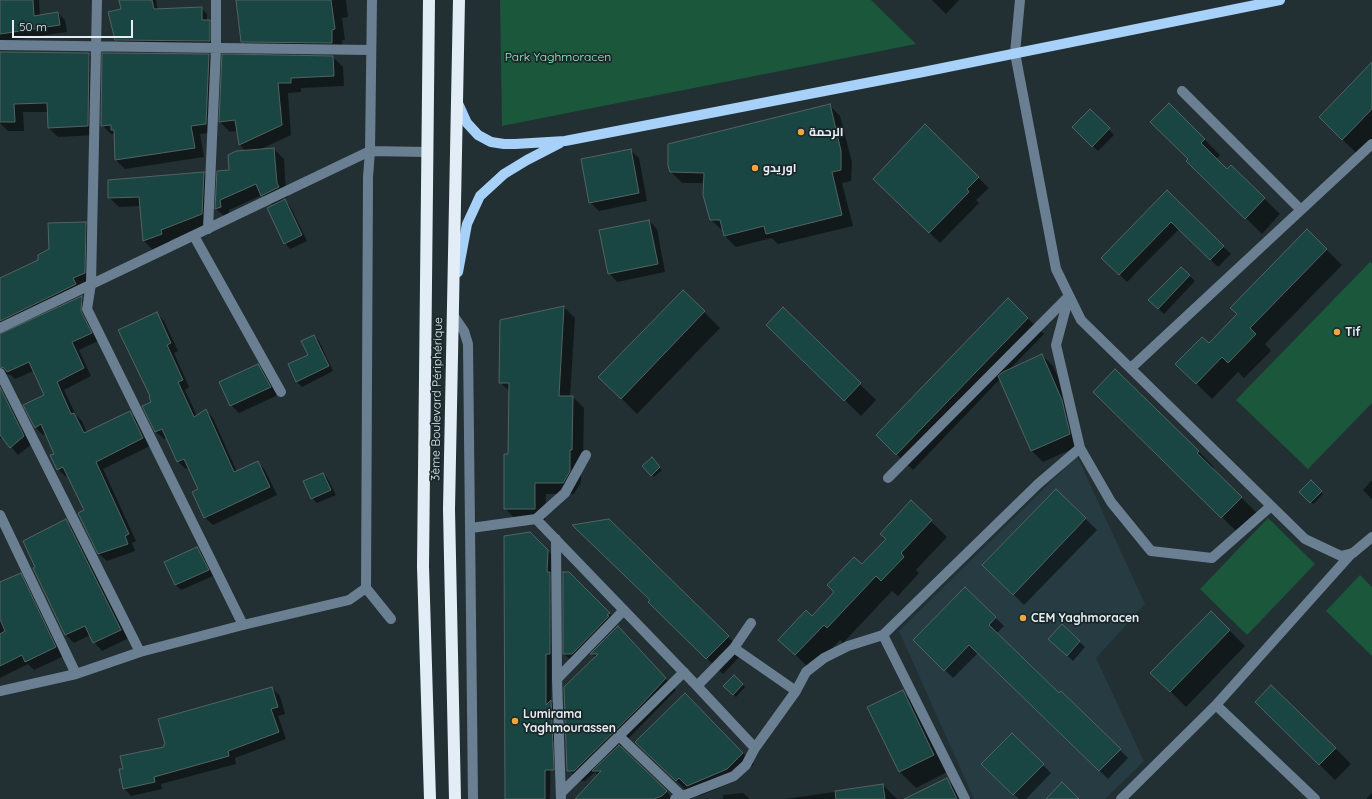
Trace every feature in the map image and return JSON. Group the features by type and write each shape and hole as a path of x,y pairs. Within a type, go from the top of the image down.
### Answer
{"highway":[{"name":"3ème Boulevard Périphérique","path":"429,0 423,566 430,799"},
{"name":"3ème Boulevard Périphérique","path":"455,799 449,509 459,0"}],"main road":[{"path":"457,100 467,123 478,135 491,142 515,144 565,141 924,72 1280,0"},
{"path":"452,314 460,257 467,224 480,196 504,174 527,160 565,141"}],"street":[{"path":"97,0 91,284 87,309 243,625"},
{"path":"208,229 216,48 216,0"},
{"path":"372,0 370,151 368,185 366,588 390,619"},
{"path":"1020,0 1015,53 1056,269 1082,320 1305,539 1341,556 1353,553"},
{"path":"0,45 371,50"},
{"path":"1182,91 1301,210"},
{"path":"1131,368 1372,144"},
{"path":"0,328 370,151 427,152"},
{"path":"194,236 281,392"},
{"path":"1069,296 1056,346 1080,448 1111,502 1151,551 1212,558 1271,506"},
{"path":"888,478 1069,296"},
{"path":"452,314 464,332 468,344 473,799"},
{"path":"0,373 140,652"},
{"path":"619,736 678,798 734,776 746,765 755,748 796,691 806,672 824,658 848,646 883,635 1038,484 1080,448"},
{"path":"471,528 536,519 565,493 586,454"},
{"path":"0,515 76,674"},
{"path":"536,519 684,672 755,748"},
{"path":"1121,799 1216,705 1353,553 1372,537"},
{"path":"556,539 557,679 561,796"},
{"path":"0,691 76,674 140,652 243,625 349,600 366,588"},
{"path":"557,679 624,610"},
{"path":"697,686 734,648 751,623"},
{"path":"883,635 965,799"},
{"path":"734,648 796,691"},
{"path":"561,796 684,672"},
{"path":"1216,705 1315,799"}],"shaded area":[{"name":"CEM Yaghmoracen","path":"1077,456 1145,604 1096,658 1144,761 1105,799 974,799 899,631"}],"green space":[{"name":"Park Yaghmoracen","path":"500,0 871,0 916,44 502,126"},
{"name":"Tif","path":"1370,262 1372,264 1372,403 1308,469 1236,400"},
{"path":"1268,518 1315,564 1247,635 1200,589"},
{"path":"1360,575 1372,587 1372,656 1326,611"}],"building":[{"path":"0,0 33,0 34,16 58,12 60,25 0,34"},
{"path":"119,0 152,0 154,9 202,7 202,20 210,20 210,41 115,40 108,12 121,9"},
{"path":"236,0 331,0 335,29 332,30 332,43 241,42"},
{"path":"0,52 89,53 88,126 48,128 47,103 14,104 15,122 0,122"},
{"path":"102,53 209,54 206,124 191,126 195,148 115,160 114,130 111,130 111,125 101,126"},
{"path":"222,54 333,56 334,76 291,78 291,83 278,83 282,125 239,145 235,120 219,122"},
{"path":"1372,62 1372,109 1342,140 1319,117"},
{"path":"1169,103 1205,139 1201,143 1227,169 1231,165 1265,198 1245,219 1186,161 1188,159 1150,122"},
{"name":"اوريدو","path":"830,104 841,151 841,170 832,172 842,215 766,234 764,226 724,236 720,220 710,220 703,195 704,173 670,172 668,166 668,144"},
{"path":"1090,109 1110,128 1092,147 1072,127"},
{"path":"925,124 979,177 967,189 969,192 929,233 873,179"},
{"path":"274,148 277,183 279,187 261,196 256,184 220,200 221,207 215,209 217,171 229,170 228,155 236,151"},
{"path":"631,149 639,193 589,203 581,159"},
{"path":"204,172 202,214 161,230 162,234 143,241 139,197 108,198 108,180"},
{"path":"1167,190 1224,246 1210,260 1171,222 1119,275 1101,258"},
{"path":"285,199 302,235 284,244 267,208"},
{"path":"649,220 658,264 608,274 599,230"},
{"path":"86,222 85,273 73,278 76,284 0,321 0,278 38,260 38,255 49,249 48,223"},
{"path":"1307,229 1327,249 1250,328 1256,334 1228,363 1222,357 1196,384 1175,364 1202,337 1209,343 1237,314 1230,308"},
{"path":"1181,267 1190,275 1158,309 1148,300"},
{"path":"683,290 705,311 621,399 598,377"},
{"path":"82,296 81,311 92,333 72,342 84,368 57,382 71,414 74,413 84,433 130,411 143,438 96,462 129,534 125,536 128,544 98,554 78,513 84,510 63,467 57,470 50,455 54,454 41,424 35,428 23,405 44,395 29,362 7,372 4,368 0,367 0,334"},
{"path":"1008,298 1028,318 896,455 876,435"},
{"path":"564,306 559,396 573,396 570,471 563,483 535,483 535,509 504,509 504,454 508,454 509,383 499,383 500,320"},
{"path":"783,307 861,383 844,401 766,325"},
{"path":"157,312 171,343 167,345 183,380 178,382 194,417 206,409 234,472 258,461 270,487 204,518 192,492 198,489 184,459 177,462 162,429 155,432 142,406 151,402 150,396 118,330"},
{"path":"314,335 329,366 296,382 288,364 308,355 301,341"},
{"path":"1042,354 1062,400 1070,434 1031,451 998,376 1003,372"},
{"path":"258,364 271,387 230,406 219,382"},
{"path":"1115,369 1199,451 1197,453 1242,497 1221,518 1093,392"},
{"path":"0,387 24,436 10,448 0,435"},
{"path":"652,457 660,467 651,476 642,466"},
{"path":"323,473 331,490 311,499 303,481"},
{"path":"1311,480 1322,491 1310,503 1299,492"},
{"path":"1056,489 1086,518 1013,595 982,565"},
{"path":"911,500 932,520 901,553 904,557 881,581 876,576 827,628 824,625 795,655 778,640 806,610 812,616 834,592 827,585 854,557 862,564 886,539 880,534"},
{"path":"66,519 121,630 93,643 85,626 65,635 33,568 35,567 23,541"},
{"path":"609,519 729,636 706,659 648,602 650,600 572,525"},
{"path":"530,532 548,550 547,572 550,572 550,654 546,654 546,705 551,700 554,770 545,770 545,799 505,799 504,536"},
{"path":"197,547 209,570 175,585 164,562"},
{"path":"563,572 569,572 610,613 607,615 609,616 572,654 563,654"},
{"path":"21,573 56,647 25,662 22,655 0,666 0,634 5,631 0,619 0,582"},
{"path":"965,587 996,617 989,625 1059,693 1061,691 1121,749 1099,771 969,645 944,671 913,640"},
{"path":"1211,611 1230,630 1170,692 1150,673"},
{"path":"1062,624 1080,641 1067,656 1048,639"},
{"path":"618,626 666,678 641,705 574,771 567,771 564,687 598,654 590,654"},
{"path":"734,675 743,684 733,695 723,686"},
{"path":"1271,685 1336,748 1319,765 1255,702"},
{"path":"272,687 278,707 271,709 279,732 228,751 229,756 154,777 155,782 123,789 119,769 123,769 120,756 164,747 165,744 158,719"},
{"path":"903,690 934,755 899,772 867,707"},
{"path":"685,693 743,753 727,769 687,786 679,778 676,781 635,742"},
{"path":"1012,733 1044,764 1013,795 981,764"},
{"path":"619,745 667,791 662,796 654,799 575,799 601,771 592,771"},
{"path":"947,778 957,799 904,799"},
{"path":"1062,782 1079,799 1046,799"},
{"path":"883,784 885,799 836,799 835,791"}],"place":[{"name":"الرحمة","path":"801,132"},
{"name":"اوريدو","path":"755,168"},
{"name":"Tif","path":"1337,332"},
{"name":"CEM Yaghmoracen","path":"1023,618"},
{"name":"Lumirama Yaghmourassen","path":"515,721"}]}
